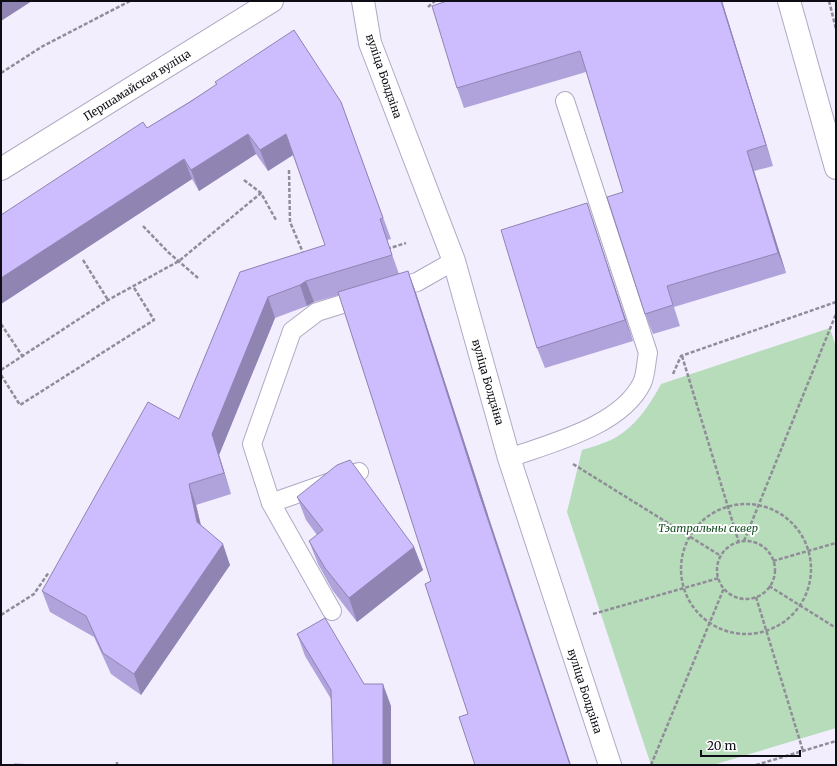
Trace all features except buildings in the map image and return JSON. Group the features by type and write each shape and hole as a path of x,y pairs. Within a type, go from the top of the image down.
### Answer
{"main road":[{"name":"Першамайская вуліца","path":"1,169 272,1"},
{"name":"вуліца Болдзіна","path":"363,1 370,42 454,261 509,458 610,765"},
{"path":"789,1 836,168"}],"lane":[{"path":"509,458 559,441 608,419 629,401 643,382 648,353 565,101"},
{"path":"332,611 271,503 252,444 292,331 317,312 417,282 454,261"},
{"path":"271,503 359,472"}],"path":[{"path":"1,73 43,46 130,1"},
{"path":"428,7 434,1"},
{"path":"829,1 836,29"},
{"path":"289,170 290,222 305,257"},
{"path":"244,180 261,193 276,220"},
{"path":"1,370 108,300 180,261 261,193"},
{"path":"143,226 198,278"},
{"path":"384,250 406,243"},
{"path":"83,260 108,300"},
{"path":"1,375 20,405 154,320 133,286"},
{"path":"739,543 682,356 836,302"},
{"path":"744,541 836,314"},
{"path":"1,324 23,357"},
{"path":"571,462 721,556"},
{"path":"748,504 777,513 790,522 800,534 808,551 810,578 806,593 800,606 789,618 776,627 766,631 746,634 730,633 710,623 692,606 684,588 681,576 681,560 690,537 704,519 728,507 748,504"},
{"path":"744,541 754,542 763,546 770,553 773,561 775,572 769,586 756,597 741,598 732,595 724,588 719,578 718,564 721,556 727,549 739,543 744,541"},
{"path":"773,561 836,543"},
{"path":"1,615 34,594 49,572"},
{"path":"593,614 719,578"},
{"path":"769,586 836,628"},
{"path":"651,765 724,588"},
{"path":"756,597 803,751"},
{"path":"756,765 836,742"}],"green space":[{"name":"Тэатральны сквер","path":"830,328 836,347 836,728 713,765 651,765 567,512 582,450 611,440 627,430 652,400 661,384"}]}
